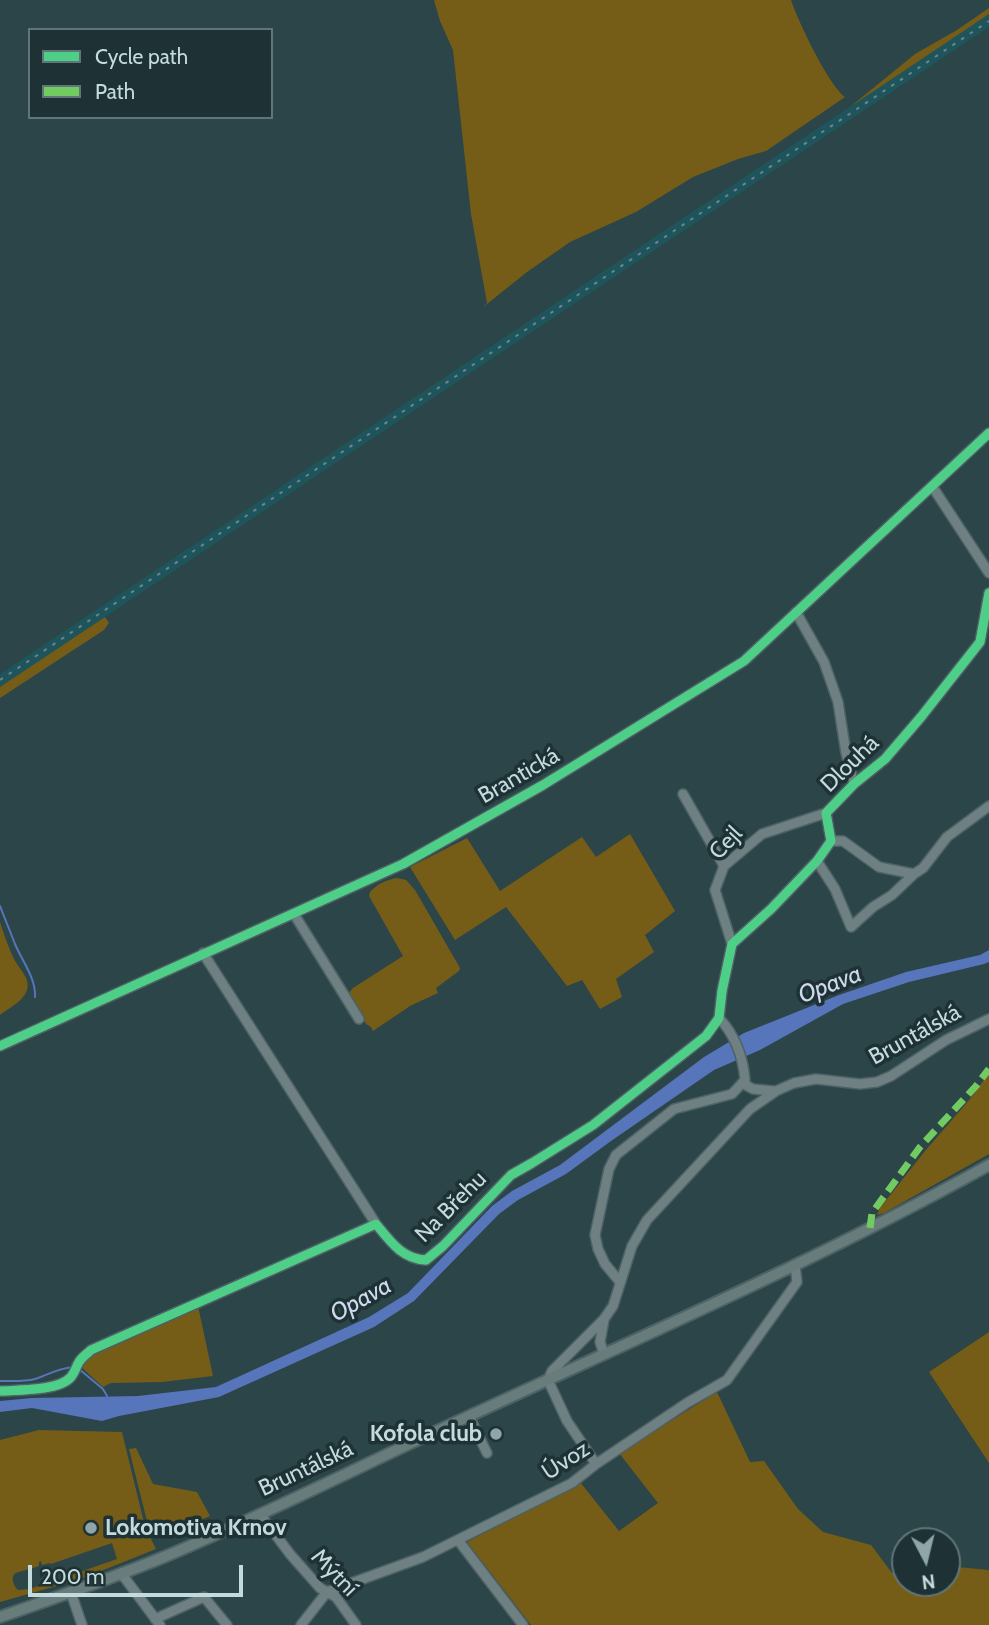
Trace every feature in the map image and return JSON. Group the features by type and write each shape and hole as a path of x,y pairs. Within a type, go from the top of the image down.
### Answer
{"main road":[{"name":"Bruntálská","path":"0,1617 163,1557 260,1514 795,1265 924,1201 989,1165"}],"street":[{"name":"Brantická","path":"0,1046 403,864 544,785 744,661 989,433"},
{"path":"932,486 989,573"},
{"name":"Dlouhá","path":"831,841 826,813 854,784 885,759 922,717 980,642 989,593"},
{"path":"796,612 824,662 838,702 854,784"},
{"path":"683,794 724,866"},
{"path":"817,861 835,888 851,927 923,868 947,837 989,806"},
{"name":"Cejl","path":"732,944 715,890 724,866 762,834 826,813"},
{"path":"620,1282 605,1264 595,1235 609,1169 616,1154 674,1109 732,1094 745,1080 744,1064 730,1030 719,1018 732,944 771,909 817,861 831,841 843,841 879,867 914,874"},
{"path":"294,914 359,1019"},
{"path":"202,953 376,1224"},
{"name":"Na Břehu","path":"0,1391 59,1384 68,1380 80,1360 91,1350 376,1224 395,1248 412,1258 426,1260 443,1246 511,1175 593,1125 706,1036 719,1018"},
{"name":"Bruntálská","path":"548,1380 552,1371 604,1319 613,1306 632,1246 647,1220 750,1109 776,1091 794,1083 816,1079 860,1084 877,1083 946,1040 989,1020"},
{"path":"742,1083 753,1089 776,1091"},
{"name":"Úvoz","path":"327,1592 423,1557 572,1483 596,1464 727,1380 797,1282 795,1265"},
{"name":"Bruntálská","path":"604,1319 600,1342 604,1354"},
{"path":"548,1380 567,1421 596,1464"},
{"path":"469,1416 487,1453"},
{"name":"Mýtní","path":"260,1514 290,1554 320,1588 336,1597 356,1625"},
{"path":"458,1539 523,1625"},
{"path":"121,1573 158,1622 204,1597 227,1625"},
{"path":"301,1625 327,1592"},
{"path":"71,1593 82,1625"}],"shaded area":[{"path":"434,0 791,0 822,66 845,97 766,151 693,177 636,212 570,242 482,308 487,303 471,214 453,50"},
{"path":"989,8 989,14 850,107 915,54"},
{"path":"989,14 989,27 0,687 0,674"},
{"path":"105,617 109,623 104,630 0,698 0,687"},
{"path":"630,834 675,911 645,935 654,952 616,979 622,997 600,1009 582,980 567,986 506,907 455,940 410,867 467,838 500,891 582,837 596,857"},
{"path":"397,878 406,880 415,890 460,968 436,988 438,993 410,1006 373,1031 347,995 353,988 403,956 369,896 370,892 385,881"},
{"path":"0,922 15,961 28,984 20,1000 0,1015"},
{"path":"989,1073 989,1154 877,1215 880,1208"},
{"path":"198,1306 213,1376 162,1382 111,1383 103,1387 79,1365 91,1353"},
{"path":"989,1332 989,1463 929,1372"},
{"path":"717,1392 750,1462 764,1461 798,1509 823,1532 871,1545 891,1572 891,1597 961,1597 961,1567 989,1570 989,1625 531,1625 467,1542 580,1482 619,1531 658,1503 619,1453"},
{"path":"39,1430 122,1432 145,1527 156,1549 71,1583 71,1575 117,1559 112,1543 51,1564 42,1565 41,1561 39,1566 14,1574 14,1585 18,1590 29,1589 59,1580 60,1585 0,1602 0,1440"},
{"path":"136,1448 153,1484 197,1492 210,1516 178,1530 147,1521 129,1449"}],"water":[{"path":"989,950 989,962 909,982 843,1004 760,1050 714,1070 566,1174 518,1200 499,1214 414,1301 374,1327 219,1397 102,1421 32,1408 0,1412 0,1401 138,1396 216,1387 369,1317 408,1293 492,1206 512,1191 560,1165 704,1057 744,1033 906,972 980,955"}],"waterway":[{"path":"0,906 31,976 35,997"},
{"path":"0,1381 31,1380 74,1367"},
{"path":"79,1369 103,1389 107,1396"}],"railway":[{"path":"0,680 989,21"}],"marked path":[{"path":"870,1228 872,1213 920,1147 989,1069"}],"cycle path":[{"path":"0,1046 403,864 543,785 744,661 989,433"},
{"path":"0,1391 38,1389 65,1382 80,1360 91,1350 376,1224 403,1253 426,1260 443,1246 511,1175 593,1125 706,1036 719,1018 732,944 771,909 817,861 831,841 826,813 854,784 885,759 980,642 989,593"}],"place":[{"name":"Kofola club","path":"496,1434"},
{"name":"Lokomotiva Krnov","path":"91,1528"}],"water label":[{"name":"Opava","path":"830,985"},
{"name":"Opava","path":"361,1300"}]}
